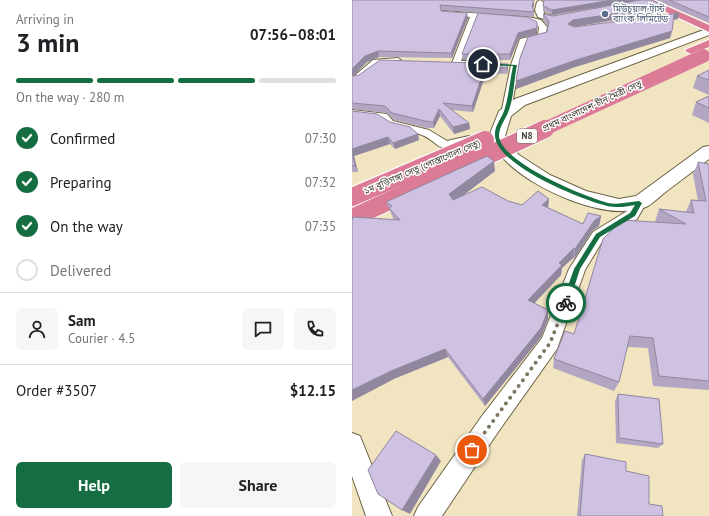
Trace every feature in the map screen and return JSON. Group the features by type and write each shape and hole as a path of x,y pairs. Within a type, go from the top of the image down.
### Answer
{"highway":[{"path":"647,1 709,30"},
{"name":"১ম বুড়িগঙ্গা সেতু (পোস্তাগোলা সেতু)","path":"352,197 703,51"},
{"name":"প্রথম বাংলাদেশ-চীন মৈত্রী সেতু","path":"352,218 703,51"}],"main road":[{"path":"709,30 536,94 507,110 499,126 499,143 514,159 530,172 555,186 609,205 620,206 639,203 694,169 709,151"}],"street":[{"path":"538,1 538,12 542,17 552,19 561,18"},
{"path":"635,5 647,1"},
{"path":"445,13 528,19 538,22 543,27 542,37 523,41 515,65 507,110"},
{"path":"662,16 676,14"},
{"path":"474,15 452,63 487,64"},
{"path":"357,78 376,62 404,62"},
{"path":"503,64 515,65"},
{"path":"352,113 383,116 389,123 425,132 444,145 452,145 472,140 499,143"},
{"path":"352,212 499,143"},
{"path":"427,516 490,424 550,343 577,269 598,236 632,215 639,203"},
{"path":"352,444 378,516"}],"building":[{"path":"352,0 534,0 532,6 534,12 440,5 441,11 467,13 451,53 378,51 365,56 352,69"},
{"path":"544,0 613,0 552,10 543,6"},
{"path":"640,0 651,0 665,6 573,20 568,24 574,27 679,13 674,14 672,31 576,60 516,81 520,58 528,37 547,32 549,21 543,14 553,16"},
{"path":"669,0 709,0 709,17"},
{"path":"478,13 527,17 537,22 537,28 518,33 510,54 462,54"},
{"path":"380,60 508,64 507,68 485,67 472,106 443,103 469,123 453,127 439,109 433,122 392,113 385,106 352,103 352,75 359,75"},
{"path":"709,70 709,80 697,76"},
{"path":"709,96 709,108 696,102"},
{"path":"352,111 377,114 390,122 410,127 418,134 393,143 388,137 352,149"},
{"path":"352,152 355,166 352,166"},
{"path":"487,156 494,161 449,194 453,200 482,187 508,201 522,205 538,191 549,199 542,205 583,224 588,213 601,216 594,221 575,249 574,248 559,263 562,265 528,300 548,310 541,328 483,399 445,349 391,371 352,390 353,217 400,220 389,208 392,206 386,202"},
{"path":"698,162 709,164 709,381 659,376 653,338 630,336 619,382 554,359 565,331 574,334 603,239 622,220 686,224 659,209 694,213 691,200 706,201"},
{"path":"618,394 659,399 663,444 619,438"},
{"path":"396,431 436,455 402,510 378,494 368,470"},
{"path":"585,454 626,462 626,471 649,476 649,504 662,506 663,516 580,516"}],"way so far":[{"path":"472,450 550,343 566,303"}],"place":[{"name":"মিউচুয়াল ট্রাস্ট ব্যাংক লিমিটেড","path":"605,14"}],"route":[{"path":"483,64 515,65 507,110 499,126 497,136 498,141 514,159 530,172 555,186 577,195 609,205 620,206 639,203 632,215 598,236 577,269 566,303"}]}
